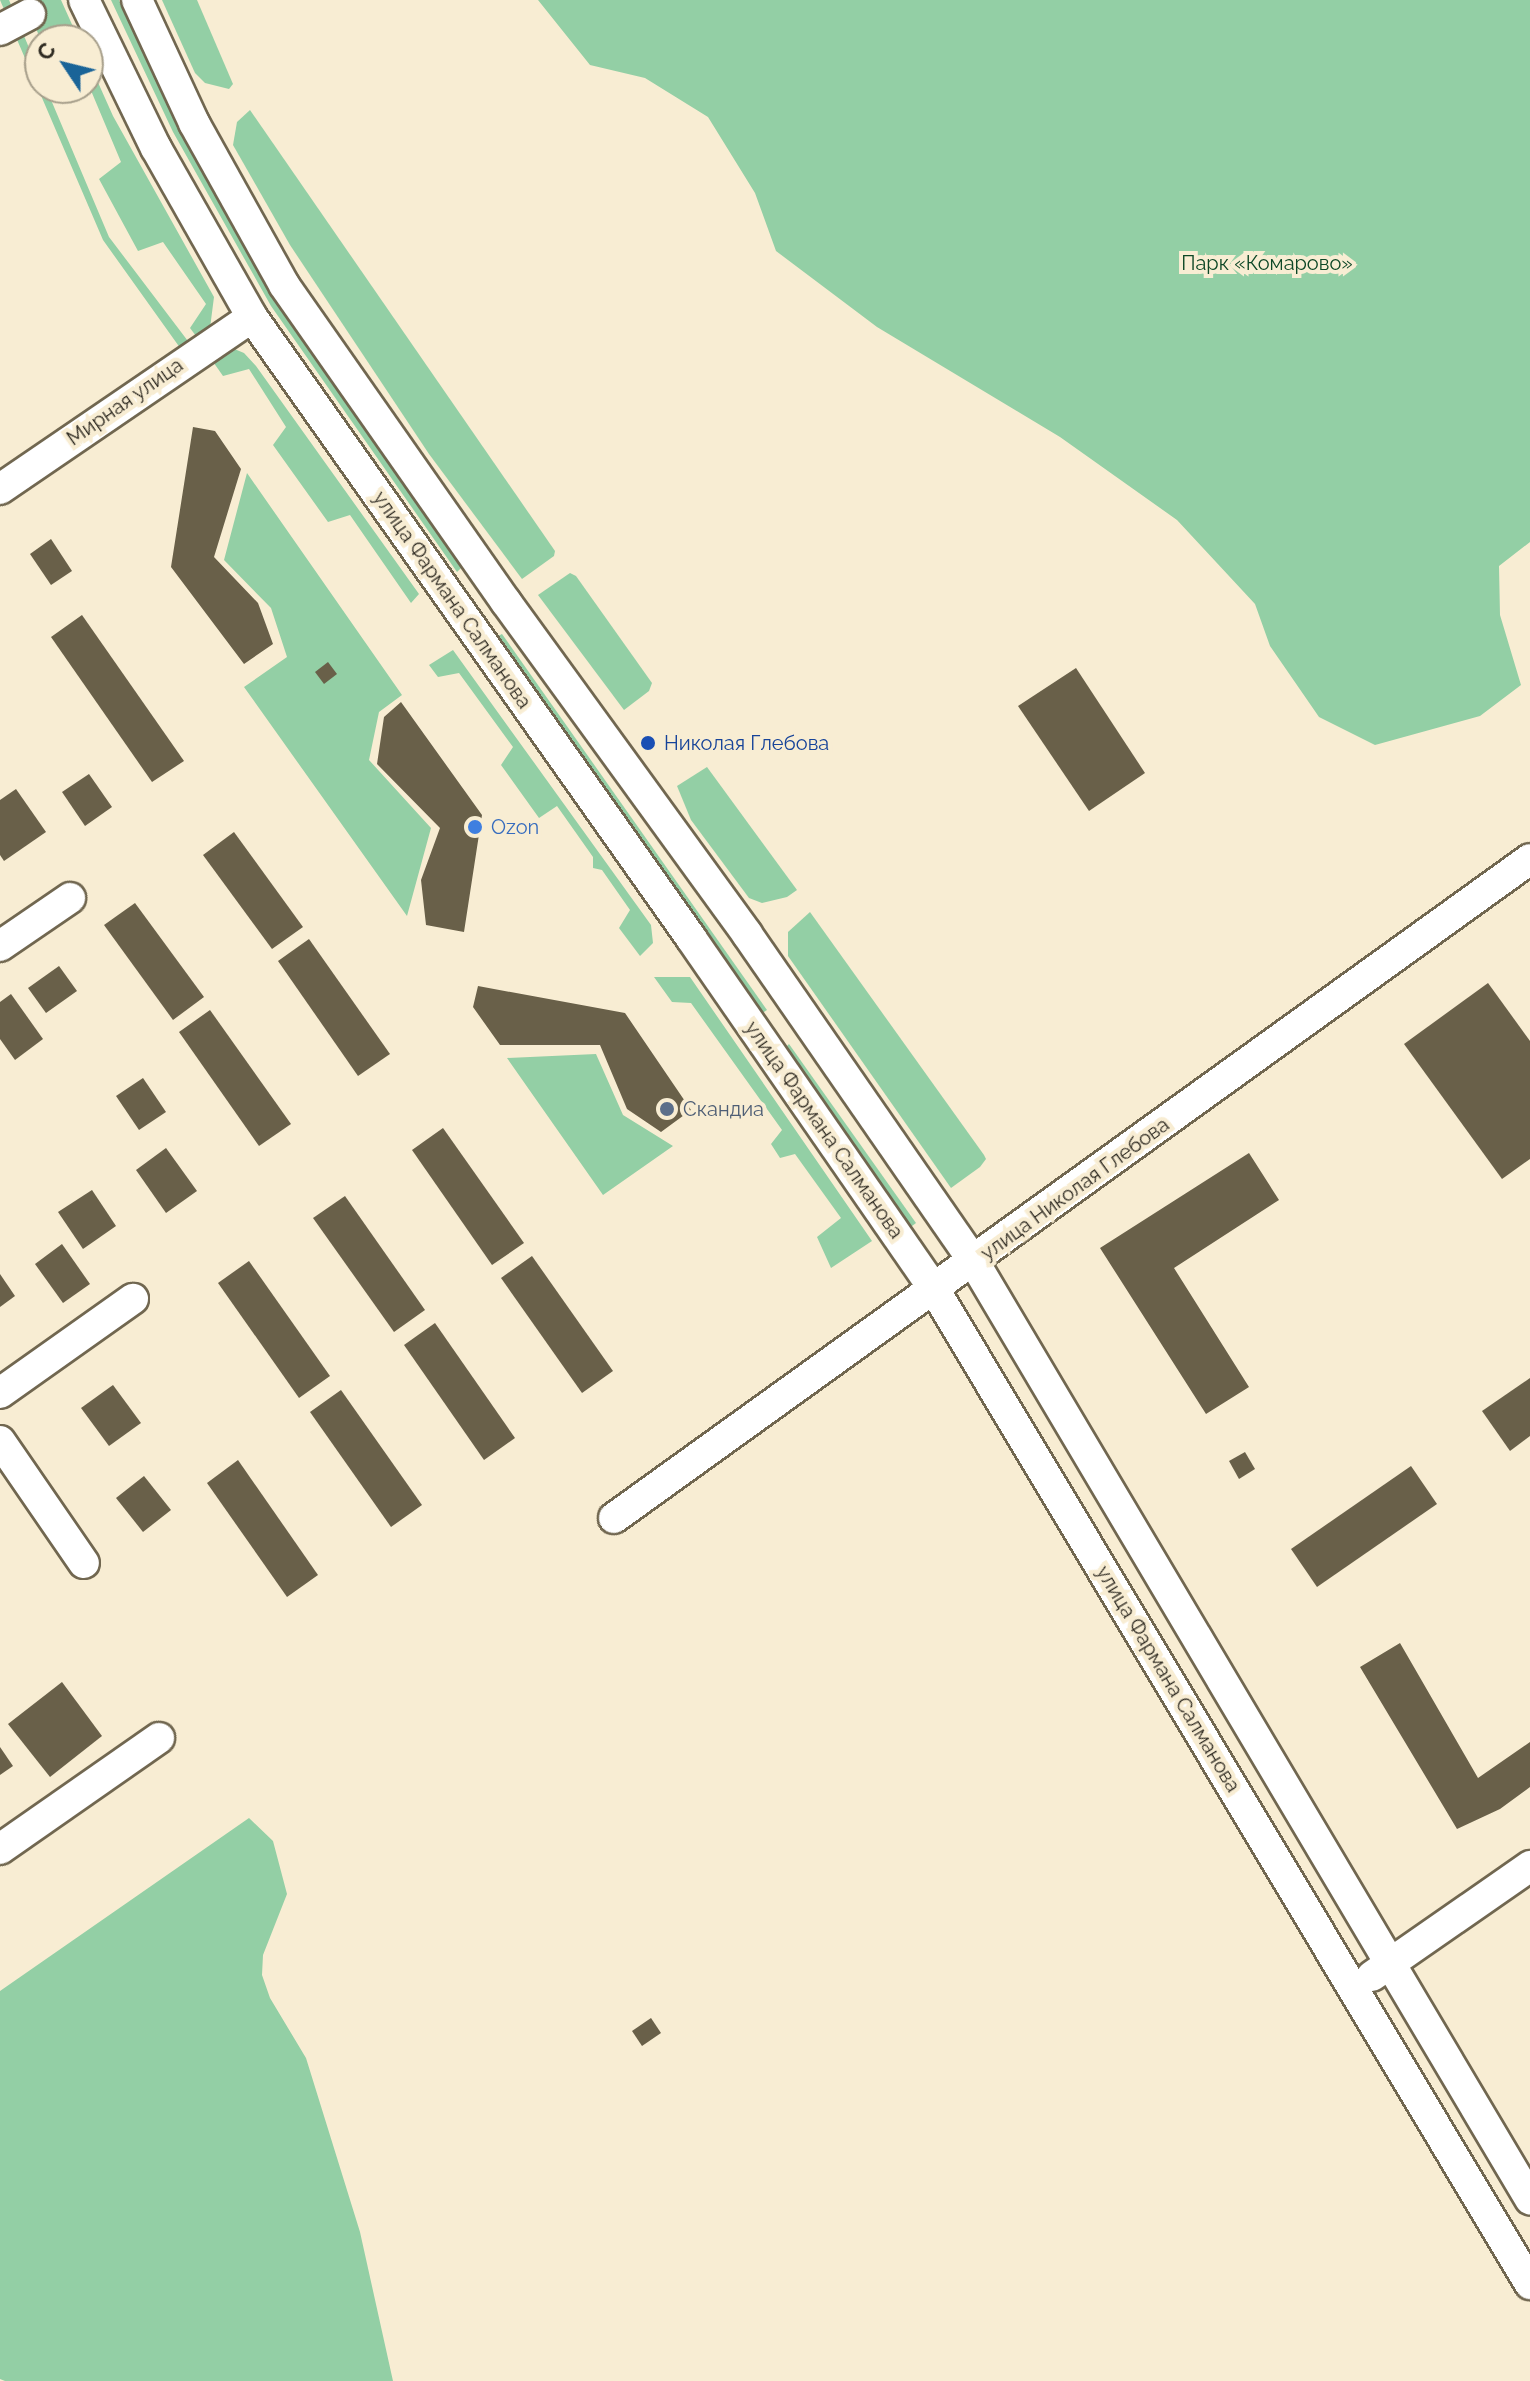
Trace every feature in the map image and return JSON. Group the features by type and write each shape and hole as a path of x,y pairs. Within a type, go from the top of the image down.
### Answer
{"street":[{"name":"улица Фармана Салманова","path":"84,0 156,148 252,317 934,1289 1530,2284"},
{"path":"137,0 194,123 284,285 506,602 747,934 974,1262 1530,2199"},
{"path":"0,30 30,14"},
{"name":"Мирная улица","path":"0,489 252,317"},
{"name":"улица Николая Глебова","path":"614,1518 1524,875"},
{"path":"0,946 70,898"},
{"path":"748,1021 766,1032 782,1029 790,1014 786,994"},
{"path":"0,1393 133,1299"},
{"path":"0,1441 84,1563"},
{"path":"0,1849 159,1738"},
{"path":"1354,1989 1530,1866"}],"green space":[{"path":"0,0 9,0 24,36 24,56"},
{"path":"24,0 61,0 72,24 34,24"},
{"path":"111,0 119,0 176,119 255,262 311,352 462,567 457,572 271,306 173,132"},
{"path":"162,0 197,0 233,84 229,89 205,83 195,73"},
{"name":"Парк «Комарово»","path":"538,0 1530,0 1530,542 1499,566 1500,615 1521,685 1480,716 1375,745 1319,717 1270,646 1255,604 1177,520 1060,437 877,327 776,251 755,193 708,117 645,78 590,65"},
{"path":"104,96 214,297 210,328 196,336 190,328 206,304 163,242 138,251 99,179 121,162 97,104 104,104"},
{"path":"45,104 53,104 109,237 197,353 188,359 103,240"},
{"path":"250,110 555,551 554,556 522,579 429,454 290,245 233,145 237,122"},
{"path":"232,348 244,353 256,366 419,594 411,603 350,515 328,522 273,445 286,427 249,369 223,376 209,356"},
{"path":"247,473 402,695 379,712 369,760 431,828 407,916 244,687 287,657 271,608 224,560"},
{"path":"570,573 576,576 652,683 649,691 624,710 538,595"},
{"path":"502,634 767,1010 759,1015 492,639"},
{"path":"453,650 651,925 653,943 640,956 619,928 630,910 602,870 593,868 593,857 557,806 539,818 501,765 513,747 459,673 438,677 429,665"},
{"path":"707,767 797,890 787,897 762,903 749,898 691,820 677,786"},
{"path":"810,912 984,1155 986,1159 980,1167 951,1188 788,956 788,932"},
{"path":"654,977 690,977 872,1241 831,1268 817,1237 841,1218 795,1154 780,1158 771,1144 782,1130 691,1003 672,1002"},
{"path":"789,1044 916,1223 908,1229 784,1049"},
{"path":"596,1054 623,1115 673,1146 603,1195 507,1058"},
{"path":"249,1818 273,1841 287,1894 263,1955 262,1975 270,1998 306,2058 360,2232 393,2381 0,2379 0,1991"}],"building":[{"path":"193,427 215,431 241,469 214,557 258,603 273,644 244,664 171,567"},
{"path":"51,539 72,571 51,585 30,554"},
{"path":"82,615 184,761 152,782 51,637"},
{"path":"328,662 337,674 324,684 315,672"},
{"path":"1076,668 1145,773 1089,811 1018,706"},
{"path":"401,702 482,815 464,932 426,925 421,880 440,828 377,764 384,717"},
{"path":"89,774 112,807 85,826 62,792"},
{"path":"16,789 46,832 4,861 0,855 0,800"},
{"path":"234,832 303,927 272,949 203,855"},
{"path":"135,903 204,997 173,1020 104,925"},
{"path":"309,939 390,1054 358,1076 278,961"},
{"path":"59,966 77,991 46,1013 28,988"},
{"path":"1488,983 1530,1041 1530,1159 1502,1179 1404,1044"},
{"path":"478,986 625,1013 691,1110 661,1132 627,1109 600,1045 500,1045 473,1007"},
{"path":"11,994 43,1039 15,1060 0,1039 0,1002"},
{"path":"210,1010 291,1124 259,1146 179,1032"},
{"path":"143,1078 166,1112 139,1130 116,1096"},
{"path":"443,1128 524,1243 492,1265 412,1150"},
{"path":"166,1148 197,1191 166,1213 136,1170"},
{"path":"1249,1153 1279,1200 1174,1268 1249,1387 1206,1414 1100,1248"},
{"path":"92,1190 116,1226 83,1249 58,1212"},
{"path":"345,1196 425,1310 394,1332 313,1218"},
{"path":"62,1244 90,1284 63,1303 35,1264"},
{"path":"532,1256 613,1371 582,1393 501,1278"},
{"path":"249,1261 330,1376 299,1398 218,1283"},
{"path":"0,1274 15,1296 0,1307"},
{"path":"435,1323 515,1438 484,1460 404,1345"},
{"path":"1530,1378 1530,1436 1510,1451 1482,1411"},
{"path":"113,1385 141,1423 109,1446 81,1408"},
{"path":"341,1390 422,1505 391,1527 310,1412"},
{"path":"1245,1452 1255,1469 1239,1479 1229,1461"},
{"path":"238,1460 318,1575 287,1597 207,1483"},
{"path":"1411,1466 1437,1504 1317,1587 1291,1549"},
{"path":"144,1476 171,1510 143,1532 116,1498"},
{"path":"1400,1643 1478,1778 1530,1742 1530,1787 1500,1809 1457,1829 1360,1667"},
{"path":"62,1682 102,1736 50,1777 8,1724"},
{"path":"0,1747 13,1766 0,1775"},
{"path":"651,2018 661,2033 642,2046 632,2031"}],"place":[{"name":"Николая Глебова","path":"648,743"},
{"name":"Ozon","path":"475,827"},
{"name":"Скандиа","path":"667,1109"}]}
